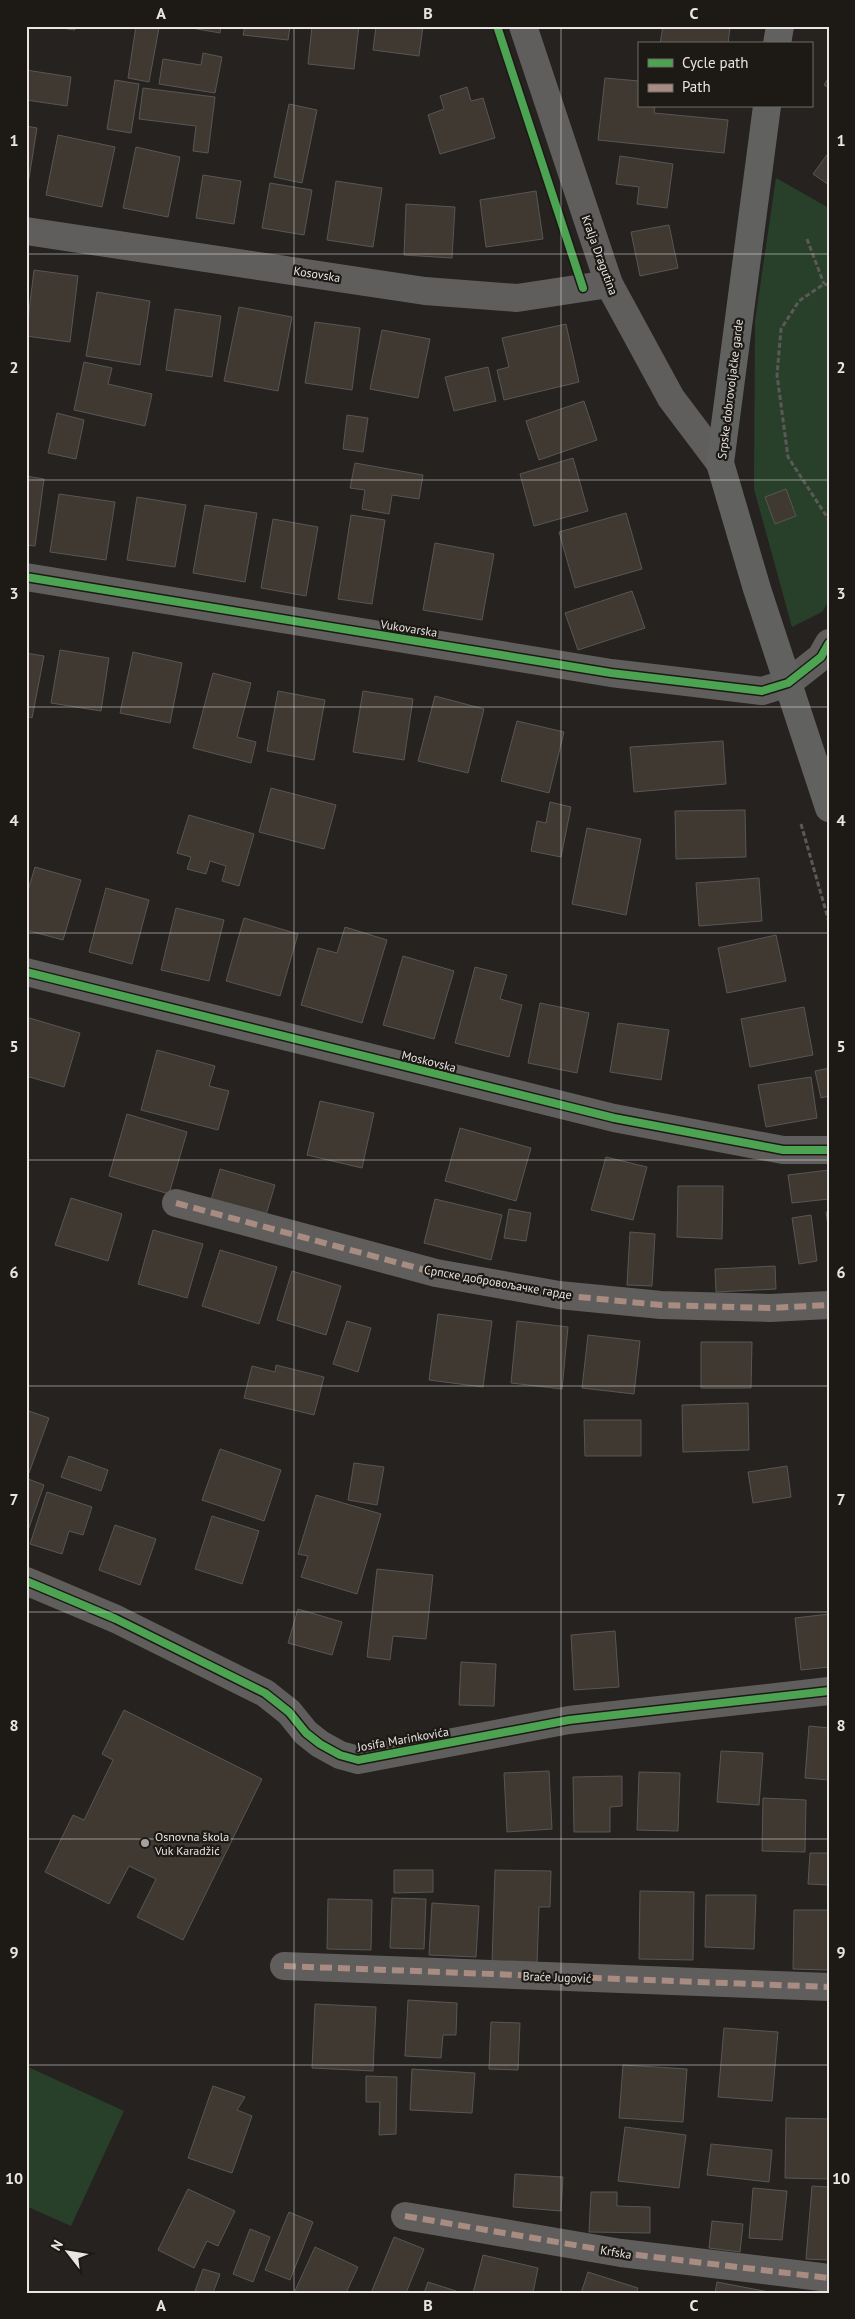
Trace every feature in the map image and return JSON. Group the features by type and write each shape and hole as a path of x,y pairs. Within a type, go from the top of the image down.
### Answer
{"main road":[{"path":"777,42 780,26"},
{"name":"Srpske dobrovoljačke garde","path":"767,108 720,463 829,808"}],"street":[{"name":"Kralja Dragutina","path":"523,26 609,284 671,398 720,463"},
{"name":"Kosovska","path":"26,231 425,291 517,298 609,284"},
{"name":"Vukovarska","path":"26,577 611,673 762,691 788,683"},
{"path":"788,683 821,657 829,644"},
{"name":"Moskovska","path":"26,972 614,1118 783,1150 829,1150"},
{"name":"Српске добровољачке гарде","path":"176,1203 436,1273 560,1295 661,1305 770,1308 829,1304"},
{"name":"Josifa Marinkovića","path":"26,1580 116,1619 265,1693 289,1712 306,1733 320,1744 340,1756 358,1760 569,1720 829,1691"},
{"name":"Braće Jugović","path":"284,1966 829,1987"},
{"name":"Krfska","path":"406,2216 621,2254 829,2278"}],"path":[{"path":"807,238 824,284"},
{"path":"829,285 824,284 799,301 781,329 777,375 788,457 829,520"}],"green space":[{"path":"776,178 829,208 829,601 822,612 792,627 754,489 755,321"},
{"path":"26,2066 124,2111 71,2226 26,2206"}],"building":[{"path":"46,26 75,26 75,30"},
{"path":"136,26 159,28 149,82 128,78"},
{"path":"180,26 221,26 220,33"},
{"path":"245,26 290,26 288,40 243,35"},
{"path":"312,26 359,26 354,69 308,64"},
{"path":"376,26 423,26 419,56 373,50"},
{"path":"663,26 730,27 728,42 660,42"},
{"path":"203,53 222,57 215,93 159,84 163,59 201,65"},
{"path":"26,70 71,77 67,106 26,100"},
{"path":"829,77 829,88 824,85"},
{"path":"605,78 638,81 638,108 655,108 654,113 728,120 724,153 598,140"},
{"path":"115,80 139,84 131,133 107,129"},
{"path":"467,87 471,101 483,98 495,138 440,154 428,115 444,109 440,96"},
{"path":"143,88 215,97 208,153 193,151 196,126 139,119"},
{"path":"289,104 317,110 302,183 274,177"},
{"path":"26,126 37,128 26,197"},
{"path":"58,135 115,147 102,207 46,195"},
{"path":"136,147 180,157 168,217 123,208"},
{"path":"829,152 829,185 813,174"},
{"path":"620,156 673,164 667,208 637,204 639,187 616,184"},
{"path":"203,175 241,181 234,224 196,218"},
{"path":"336,181 382,188 373,247 327,240"},
{"path":"270,183 312,190 304,235 262,228"},
{"path":"536,191 543,239 486,247 480,200"},
{"path":"406,204 455,207 452,258 404,255"},
{"path":"669,225 678,268 640,276 631,232"},
{"path":"34,270 78,276 70,342 26,336"},
{"path":"97,292 150,301 140,365 86,356"},
{"path":"239,307 292,317 278,391 224,381"},
{"path":"175,309 221,316 212,377 166,370"},
{"path":"315,322 360,328 352,390 305,383"},
{"path":"566,324 579,382 504,400 497,370 509,367 502,338"},
{"path":"382,330 430,339 418,398 370,389"},
{"path":"84,362 112,368 108,384 152,394 145,426 74,410"},
{"path":"488,367 496,401 454,411 445,377"},
{"path":"584,401 597,440 539,460 526,421"},
{"path":"57,413 84,420 76,459 48,453"},
{"path":"347,415 368,418 363,452 343,449"},
{"path":"573,458 588,511 534,526 520,474"},
{"path":"355,463 423,475 419,499 392,495 389,514 362,509 365,490 350,488"},
{"path":"26,476 44,479 35,546 26,545"},
{"path":"786,489 796,516 775,524 765,497"},
{"path":"59,494 115,502 106,560 50,552"},
{"path":"137,497 186,505 175,567 127,560"},
{"path":"205,505 257,513 245,582 193,573"},
{"path":"626,513 642,569 575,588 559,532"},
{"path":"351,515 385,520 372,604 338,599"},
{"path":"273,519 318,527 306,596 261,588"},
{"path":"435,543 494,554 482,620 423,610"},
{"path":"632,591 645,628 578,650 565,613"},
{"path":"60,650 109,658 101,711 51,703"},
{"path":"133,652 182,663 170,723 120,713"},
{"path":"26,653 44,656 32,718 26,716"},
{"path":"213,673 251,683 237,737 256,742 251,763 193,748"},
{"path":"278,691 325,700 314,760 267,751"},
{"path":"363,691 413,699 404,760 353,752"},
{"path":"435,696 484,709 468,773 418,761"},
{"path":"517,721 564,732 549,793 501,781"},
{"path":"723,741 726,784 634,792 630,747"},
{"path":"271,788 336,805 324,849 259,832"},
{"path":"550,802 571,807 561,857 531,851 537,821 546,823"},
{"path":"745,810 746,857 676,859 675,811"},
{"path":"189,815 254,834 239,886 222,881 226,866 210,861 206,874 187,869 191,857 177,853"},
{"path":"587,828 641,839 626,915 572,904"},
{"path":"35,867 81,880 63,940 26,930 26,897"},
{"path":"759,878 762,921 699,926 696,883"},
{"path":"106,888 149,900 132,964 89,952"},
{"path":"176,908 224,920 209,981 161,970"},
{"path":"244,918 298,934 280,996 226,981"},
{"path":"345,927 387,940 362,1023 301,1005 318,948 337,953"},
{"path":"776,935 786,981 727,993 718,948"},
{"path":"403,956 454,971 434,1039 383,1025"},
{"path":"475,967 507,975 500,999 522,1005 509,1057 455,1043"},
{"path":"540,1003 589,1013 577,1073 528,1063"},
{"path":"804,1007 813,1055 750,1067 741,1019"},
{"path":"26,1017 80,1033 64,1087 26,1076"},
{"path":"618,1023 669,1030 661,1080 610,1072"},
{"path":"157,1050 215,1066 209,1086 229,1091 218,1130 141,1110"},
{"path":"829,1068 829,1096 821,1098 815,1071"},
{"path":"811,1077 817,1118 766,1127 758,1085"},
{"path":"320,1101 374,1113 362,1168 307,1155"},
{"path":"127,1114 187,1132 169,1194 109,1176"},
{"path":"460,1128 531,1148 516,1201 445,1181"},
{"path":"606,1157 647,1167 633,1220 591,1210"},
{"path":"220,1169 275,1185 266,1215 211,1200"},
{"path":"829,1170 829,1199 792,1203 788,1175"},
{"path":"678,1186 723,1186 722,1239 677,1237"},
{"path":"71,1198 122,1214 108,1261 55,1245"},
{"path":"435,1199 502,1215 491,1260 424,1243"},
{"path":"509,1209 531,1213 526,1241 504,1238"},
{"path":"826,1212 829,1212 829,1233"},
{"path":"811,1215 817,1261 799,1264 792,1218"},
{"path":"153,1230 203,1244 187,1298 138,1284"},
{"path":"630,1232 655,1234 652,1286 627,1285"},
{"path":"220,1250 277,1267 259,1324 202,1306"},
{"path":"775,1266 776,1289 716,1292 715,1269"},
{"path":"292,1271 341,1286 326,1335 277,1320"},
{"path":"438,1314 492,1321 483,1387 429,1380"},
{"path":"347,1321 371,1328 358,1372 333,1364"},
{"path":"517,1321 568,1327 562,1389 511,1383"},
{"path":"588,1335 640,1341 634,1394 582,1388"},
{"path":"701,1342 752,1342 751,1388 701,1388"},
{"path":"276,1365 324,1377 314,1415 244,1398 252,1366 275,1372"},
{"path":"748,1403 749,1450 683,1452 682,1405"},
{"path":"26,1410 49,1418 29,1473 26,1473"},
{"path":"584,1420 641,1420 641,1456 585,1456"},
{"path":"220,1449 281,1470 264,1521 202,1500"},
{"path":"69,1456 108,1470 101,1491 61,1477"},
{"path":"354,1463 384,1467 377,1505 348,1500"},
{"path":"787,1466 791,1497 753,1503 748,1472"},
{"path":"28,1479 44,1485 26,1536 26,1484"},
{"path":"47,1492 92,1507 83,1535 69,1531 62,1554 30,1544"},
{"path":"316,1495 381,1514 357,1594 301,1577 308,1556 298,1554"},
{"path":"212,1516 259,1531 242,1584 195,1569"},
{"path":"115,1525 156,1539 140,1585 99,1570"},
{"path":"377,1569 433,1575 426,1639 393,1636 390,1660 367,1657"},
{"path":"298,1609 342,1622 332,1655 288,1643"},
{"path":"829,1614 829,1667 801,1670 795,1618"},
{"path":"615,1631 619,1687 574,1690 571,1635"},
{"path":"461,1662 496,1664 494,1706 459,1705"},
{"name":"Osnovna škola Vuk Karadžić","path":"124,1710 262,1779 183,1940 137,1917 156,1879 129,1866 109,1904 45,1872 73,1815 84,1820 113,1760 102,1754"},
{"path":"809,1726 829,1728 829,1780 805,1778"},
{"path":"721,1751 763,1753 759,1805 717,1802"},
{"path":"549,1771 552,1829 507,1832 504,1773"},
{"path":"639,1772 680,1773 678,1831 637,1830"},
{"path":"622,1776 622,1806 610,1807 610,1832 574,1832 573,1777"},
{"path":"763,1798 806,1800 805,1852 762,1851"},
{"path":"810,1853 829,1853 829,1885 808,1884"},
{"path":"394,1870 433,1870 433,1892 394,1893"},
{"path":"495,1870 551,1871 550,1907 539,1907 537,1964 492,1962"},
{"path":"640,1891 694,1892 693,1960 639,1959"},
{"path":"706,1895 756,1895 754,1949 705,1947"},
{"path":"392,1898 426,1899 424,1949 390,1948"},
{"path":"328,1899 372,1900 371,1950 327,1949"},
{"path":"432,1903 479,1906 476,1957 429,1955"},
{"path":"794,1910 829,1910 829,1970 793,1969"},
{"path":"408,2000 457,2003 456,2035 443,2035 441,2058 405,2056"},
{"path":"315,2004 376,2007 373,2071 312,2068"},
{"path":"491,2022 520,2023 518,2070 489,2069"},
{"path":"724,2028 778,2032 772,2101 718,2097"},
{"path":"623,2065 687,2069 683,2122 619,2118"},
{"path":"412,2069 475,2073 472,2113 410,2110"},
{"path":"366,2076 397,2077 396,2134 379,2135 380,2102 366,2102"},
{"path":"213,2086 245,2097 237,2110 252,2116 232,2173 188,2158"},
{"path":"786,2118 829,2119 829,2179 785,2178"},
{"path":"625,2127 686,2135 679,2188 618,2181"},
{"path":"711,2144 772,2150 769,2182 707,2175"},
{"path":"515,2174 563,2177 561,2211 513,2207"},
{"path":"812,2186 829,2187 829,2260 806,2259"},
{"path":"753,2188 787,2191 782,2240 749,2238"},
{"path":"188,2189 235,2211 218,2246 207,2241 194,2268 158,2250"},
{"path":"591,2192 617,2192 617,2206 650,2207 650,2233 589,2232"},
{"path":"289,2212 313,2222 290,2280 265,2270"},
{"path":"712,2221 743,2224 740,2252 709,2248"},
{"path":"250,2229 270,2237 253,2282 233,2274"},
{"path":"394,2237 424,2249 406,2293 371,2293"},
{"path":"315,2247 358,2267 346,2293 294,2293"},
{"path":"483,2255 538,2268 533,2293 473,2293"},
{"path":"203,2269 220,2274 213,2293 195,2291"},
{"path":"588,2272 638,2288 636,2293 581,2293"},
{"path":"428,2282 456,2291 456,2293 424,2293"},
{"path":"717,2282 769,2292 769,2293 715,2293"}],"marked path":[{"path":"176,1203 436,1273 559,1295 661,1305 770,1308 829,1305"},
{"path":"284,1966 829,1987"},
{"path":"405,2216 621,2253 829,2278"}],"cycle path":[{"path":"497,26 583,288"},
{"path":"26,577 611,673 762,691 788,683 821,657 829,643"},
{"path":"26,972 614,1118 783,1150 829,1150"},
{"path":"26,1581 116,1619 265,1693 289,1712 306,1733 320,1744 340,1755 358,1760 569,1720 829,1691"}],"place":[{"name":"Osnovna škola Vuk Karadžić","path":"145,1843"}]}
